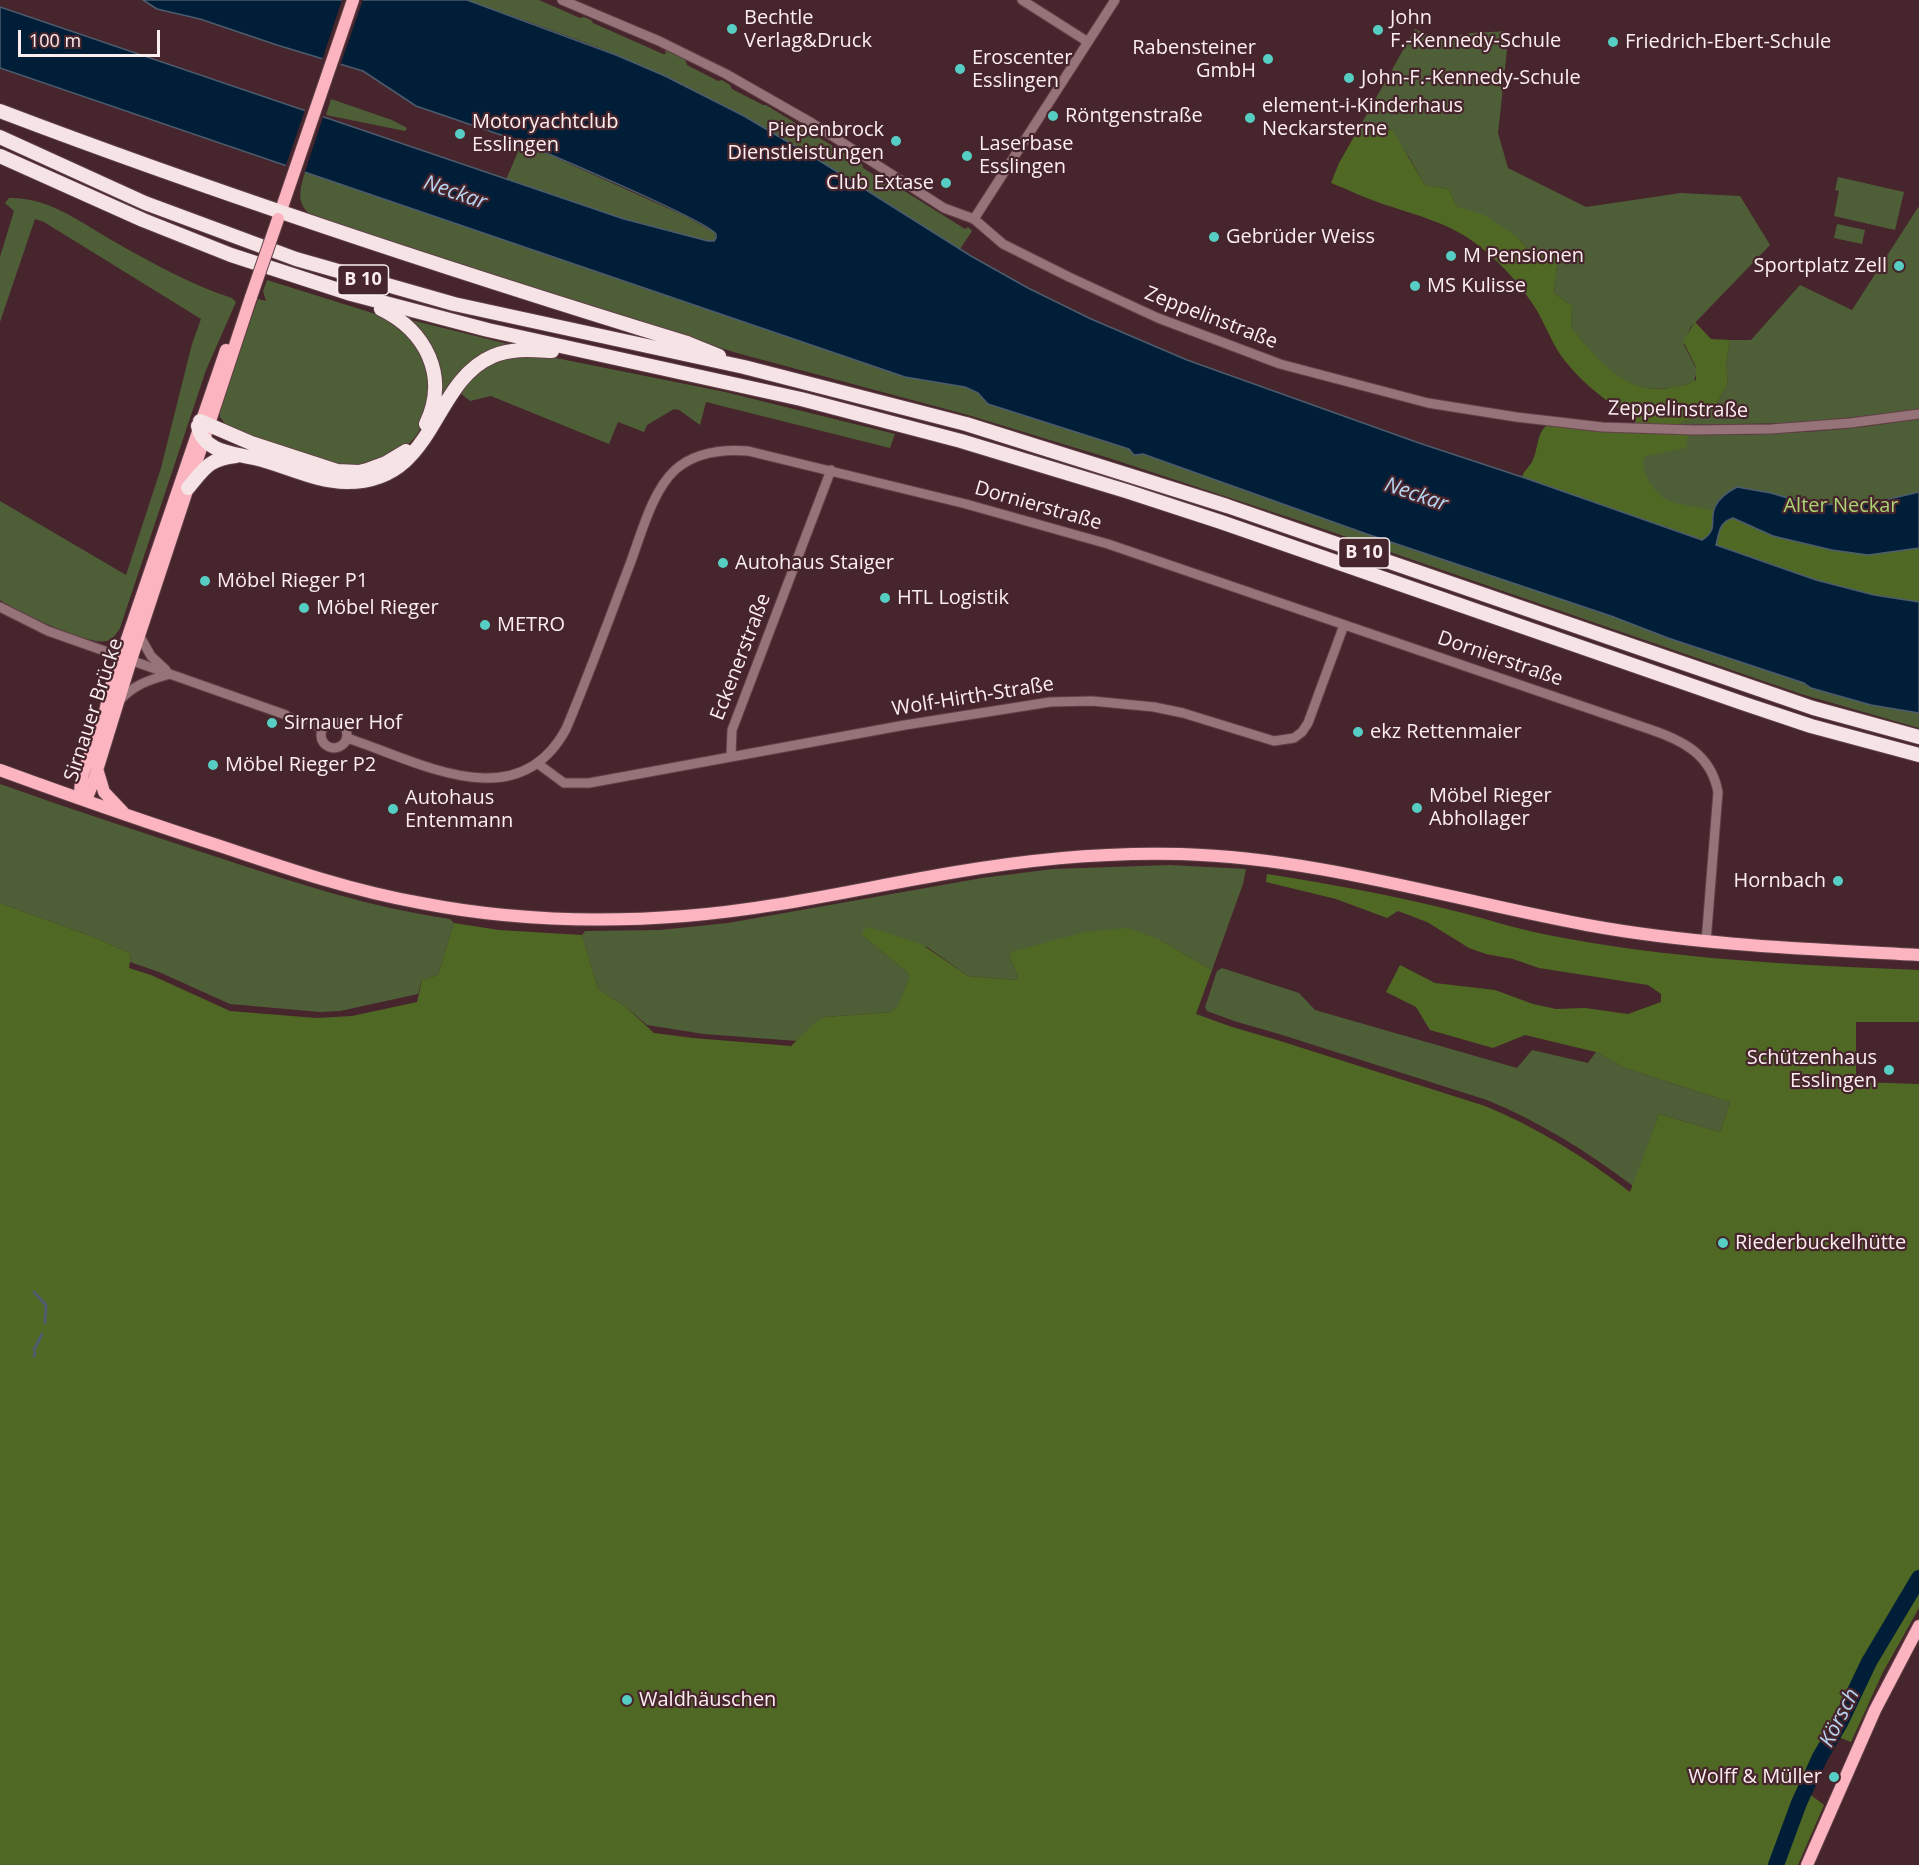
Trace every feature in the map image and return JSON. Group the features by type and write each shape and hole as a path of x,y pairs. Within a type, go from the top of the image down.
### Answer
{"highway":[{"path":"0,111 279,215 687,343 744,368"},
{"name":"B 10","path":"0,137 145,203 305,262 465,307 744,368 887,403 1087,461 1238,510 1751,688 1813,708 1919,737"},
{"name":"B 10","path":"0,156 143,220 231,255 351,294 448,321 801,399 1037,463 1243,530 1745,704 1854,738 1919,755"},
{"path":"203,428 337,471 367,470 404,453 424,429 433,408 436,387 433,366 412,329 390,313 351,294"},
{"path":"203,428 216,449 331,481 355,482 378,477 395,470 411,456 459,385 484,361 502,353 521,350 585,351"},
{"path":"188,488 210,462 242,455"}],"main road":[{"name":"Sirnauer Brücke","path":"92,768 113,680 139,635 188,488 224,354 251,297 353,0"},
{"name":"Sirnauer Brücke","path":"81,799 80,792 118,702 126,658 203,428"},
{"path":"48,788 70,784 92,768 104,792 126,815"},
{"path":"0,770 283,867 377,894 459,910 531,918 601,920 686,916 777,904 1017,863 1118,854 1168,854 1252,859 1315,867 1568,921 1648,935 1706,942 1919,955"},
{"path":"1807,1865 1884,1689 1919,1626"}],"street":[{"name":"Zeppelinstraße","path":"562,0 640,32 726,74 812,123 944,208 974,219 1003,244 1100,292 1177,326 1280,364 1416,401 1584,425 1659,429 1780,428 1850,423 1919,414"},
{"path":"1022,0 1088,42"},
{"path":"974,219 1115,0"},
{"name":"Dornierstraße","path":"347,738 439,770 474,778 488,779 514,775 537,763 551,751 566,729 656,498 664,483 673,472 698,455 738,450 759,453 1000,513 1108,544 1668,735 1688,745 1699,754 1712,773 1718,792 1706,942"},
{"name":"Eckenerstraße","path":"730,756 732,730 831,470"},
{"path":"0,607 48,631 286,715"},
{"name":"Wolf-Hirth-Straße","path":"537,763 561,782 581,784 1012,707 1062,701 1107,702 1154,707 1182,713 1266,739 1288,741 1298,736 1308,723 1344,625"},
{"path":"139,635 151,656 170,674"},
{"path":"118,702 131,688 142,682 170,674"}],"green space":[{"path":"467,0 539,0 580,18 591,20 593,23 663,54 666,54 665,50 685,59 687,65 718,81 722,80 732,89 766,105 862,164 863,168 893,187 898,187 965,229 968,227 972,231 960,249 816,158 704,96 617,55"},
{"path":"1415,29 1441,38 1509,31 1498,133 1508,168 1586,207 1681,193 1740,196 1770,245 1690,328 1684,345 1697,370 1694,382 1672,388 1653,389 1637,386 1609,370 1571,327 1572,306 1554,293 1557,266 1550,253 1531,252 1520,240 1457,207 1449,189 1425,185 1390,129 1377,127 1370,135 1355,135"},
{"path":"331,99 392,120 407,128 405,131 326,115"},
{"path":"1380,126 1393,131 1425,185 1449,189 1457,207 1484,215 1517,237 1531,252 1554,255 1557,266 1554,293 1572,306 1571,327 1602,363 1627,381 1641,387 1657,389 1688,384 1696,380 1696,367 1683,341 1695,322 1711,339 1730,340 1726,364 1728,383 1715,407 1677,425 1635,424 1635,420 1598,394 1565,361 1526,295 1504,269 1479,246 1442,224 1379,203 1331,183 1355,135 1370,135"},
{"path":"523,143 685,216 714,232 716,238 714,241 708,241 624,219 506,180 520,147 517,145"},
{"path":"305,172 905,377 965,387 978,393 988,404 1130,449 1133,454 1143,454 1364,533 1804,683 1811,688 1871,705 1919,713 1919,728 1801,694 1306,523 1112,459 968,415 737,353 544,293 313,216 307,212 301,202"},
{"path":"1838,177 1904,192 1895,230 1834,216 1839,191 1835,190"},
{"path":"9,198 52,206 157,266 232,298 236,302 206,370 120,628 107,641 98,641 69,633 0,600 0,501 126,575 161,468 192,344 201,319 44,222 35,219 0,322 0,257 14,211 5,203"},
{"path":"1919,206 1919,410 1798,423 1677,425 1715,407 1728,383 1726,364 1730,340 1751,340 1800,285 1852,310"},
{"path":"1837,224 1865,230 1862,244 1834,238"},
{"path":"267,280 382,316 397,323 415,341 431,378 424,422 416,436 404,449 364,467 338,466 226,425 220,417 220,408 258,299 266,301 263,291"},
{"path":"411,320 512,345 502,349 438,410 440,389"},
{"path":"536,354 725,392 895,434 890,448 706,402 700,425 674,409 647,425 644,432 618,422 609,444 491,396 470,401 459,392 473,376 502,358"},
{"name":"Alter Neckar","path":"1919,419 1919,602 1874,595 1816,580 1522,477 1533,460 1539,437 1546,426 1639,433 1732,435 1873,426"},
{"path":"1546,426 1688,435 1686,448 1645,456 1643,468 1648,481 1662,497 1678,504 1714,511 1709,534 1703,540 1522,477 1533,460 1539,437"},
{"path":"1733,518 1773,536 1832,550 1868,555 1919,548 1919,602 1874,595 1816,580 1716,546 1722,525"},
{"path":"0,784 311,887 394,909 450,919 454,923 438,975 422,980 418,994 340,1011 320,1012 230,1004 159,972 130,962 131,954 96,938 0,903"},
{"path":"1170,865 1246,869 1243,884 1212,970 1160,940 1010,957 1018,977 1015,980 968,976 927,947 862,935 908,973 909,978 898,1007 891,1012 825,1017 818,1020 797,1041 704,1034 647,1025 626,1007 598,989 582,935 585,931 660,930 728,923 982,878 1053,869"},
{"path":"1267,874 1408,900 1521,929 1590,943 1730,960 1919,970 1919,1022 1856,1022 1856,1082 1919,1084 1919,1608 1883,1672 1851,1742 1836,1736 1808,1793 1824,1805 1798,1865 0,1865 0,903 96,938 131,954 129,968 151,975 230,1011 316,1018 352,1016 417,1002 422,980 438,975 454,923 499,930 582,935 598,989 626,1007 654,1033 791,1046 818,1020 825,1017 891,1012 898,1006 909,978 908,973 862,935 868,927 921,944 968,976 1015,980 1018,977 1010,957 1011,952 1085,932 1128,928 1160,940 1212,970 1196,1014 1485,1106 1560,1144 1630,1192 1659,1114 1720,1132 1730,1102 1625,1068 1596,1052 1525,1035 1493,1048 1430,1030 1416,1007 1386,992 1400,965 1435,983 1495,990 1533,1004 1556,1009 1585,1008 1628,1014 1661,1002 1661,994 1648,985 1539,968 1513,959 1486,954 1469,948 1427,922 1398,911 1387,918 1336,899 1266,882"},
{"path":"1222,968 1299,993 1315,1010 1517,1068 1532,1050 1588,1063 1596,1052 1625,1068 1730,1102 1720,1132 1659,1114 1633,1186 1563,1138 1487,1100 1207,1011 1205,1007 1217,971"}],"water":[{"name":"Neckar","path":"143,0 467,0 616,55 665,76 744,116 971,256 1028,288 1091,319 1187,360 1419,443 1702,540 1712,529 1713,512 1717,504 1724,495 1737,487 1820,505 1877,502 1919,492 1919,548 1868,555 1832,550 1773,536 1733,518 1722,525 1716,545 1816,580 1874,595 1919,602 1919,713 1871,705 1811,688 1804,683 1364,533 1143,454 1134,455 1129,449 988,404 978,393 965,387 905,377 0,68 0,7 624,219 708,241 714,241 716,238 716,234 686,216 593,173 523,143 517,145 508,142 507,137 416,106 363,71 200,19 157,9"}],"pier":[{"path":"342,0 363,0 340,66 322,60"},
{"path":"306,107 324,114 304,175 285,168"}],"waterway":[{"path":"34,1292 46,1305 45,1323"},
{"path":"34,1350 42,1334"},
{"name":"Körsch","path":"1776,1865 1799,1803 1820,1757 1840,1723 1869,1662 1919,1578"}],"tunnel":[{"path":"286,715 322,729"}],"place":[{"name":"Bechtle Verlag&Druck","path":"732,29"},
{"name":"John F.-Kennedy-Schule","path":"1378,30"},
{"name":"Friedrich-Ebert-Schule","path":"1613,42"},
{"name":"Rabensteiner GmbH","path":"1268,59"},
{"name":"Eroscenter Esslingen","path":"960,69"},
{"name":"John-F.-Kennedy-Schule","path":"1349,78"},
{"name":"Röntgenstraße","path":"1053,116"},
{"name":"element-i-Kinderhaus Neckarsterne","path":"1250,118"},
{"name":"Motoryachtclub Esslingen","path":"460,134"},
{"name":"Piepenbrock Dienstleistungen","path":"896,141"},
{"name":"Laserbase Esslingen","path":"967,156"},
{"name":"Club Extase","path":"946,183"},
{"name":"Gebrüder Weiss","path":"1214,237"},
{"name":"M Pensionen","path":"1451,256"},
{"name":"Sportplatz Zell","path":"1899,266"},
{"name":"MS Kulisse","path":"1415,286"},
{"name":"Autohaus Staiger","path":"723,563"},
{"name":"Möbel Rieger P1","path":"205,581"},
{"name":"HTL Logistik","path":"885,598"},
{"name":"Möbel Rieger","path":"304,608"},
{"name":"METRO","path":"485,625"},
{"name":"Sirnauer Hof","path":"272,723"},
{"name":"ekz Rettenmaier","path":"1358,732"},
{"name":"Möbel Rieger P2","path":"213,765"},
{"name":"Möbel Rieger Abhollager","path":"1417,808"},
{"name":"Autohaus Entenmann","path":"393,809"},
{"name":"Hornbach","path":"1838,881"},
{"name":"Schützenhaus Esslingen","path":"1889,1070"},
{"name":"Riederbuckelhütte","path":"1723,1243"},
{"name":"Waldhäuschen","path":"627,1700"},
{"name":"Wolff & Müller","path":"1834,1777"}]}
